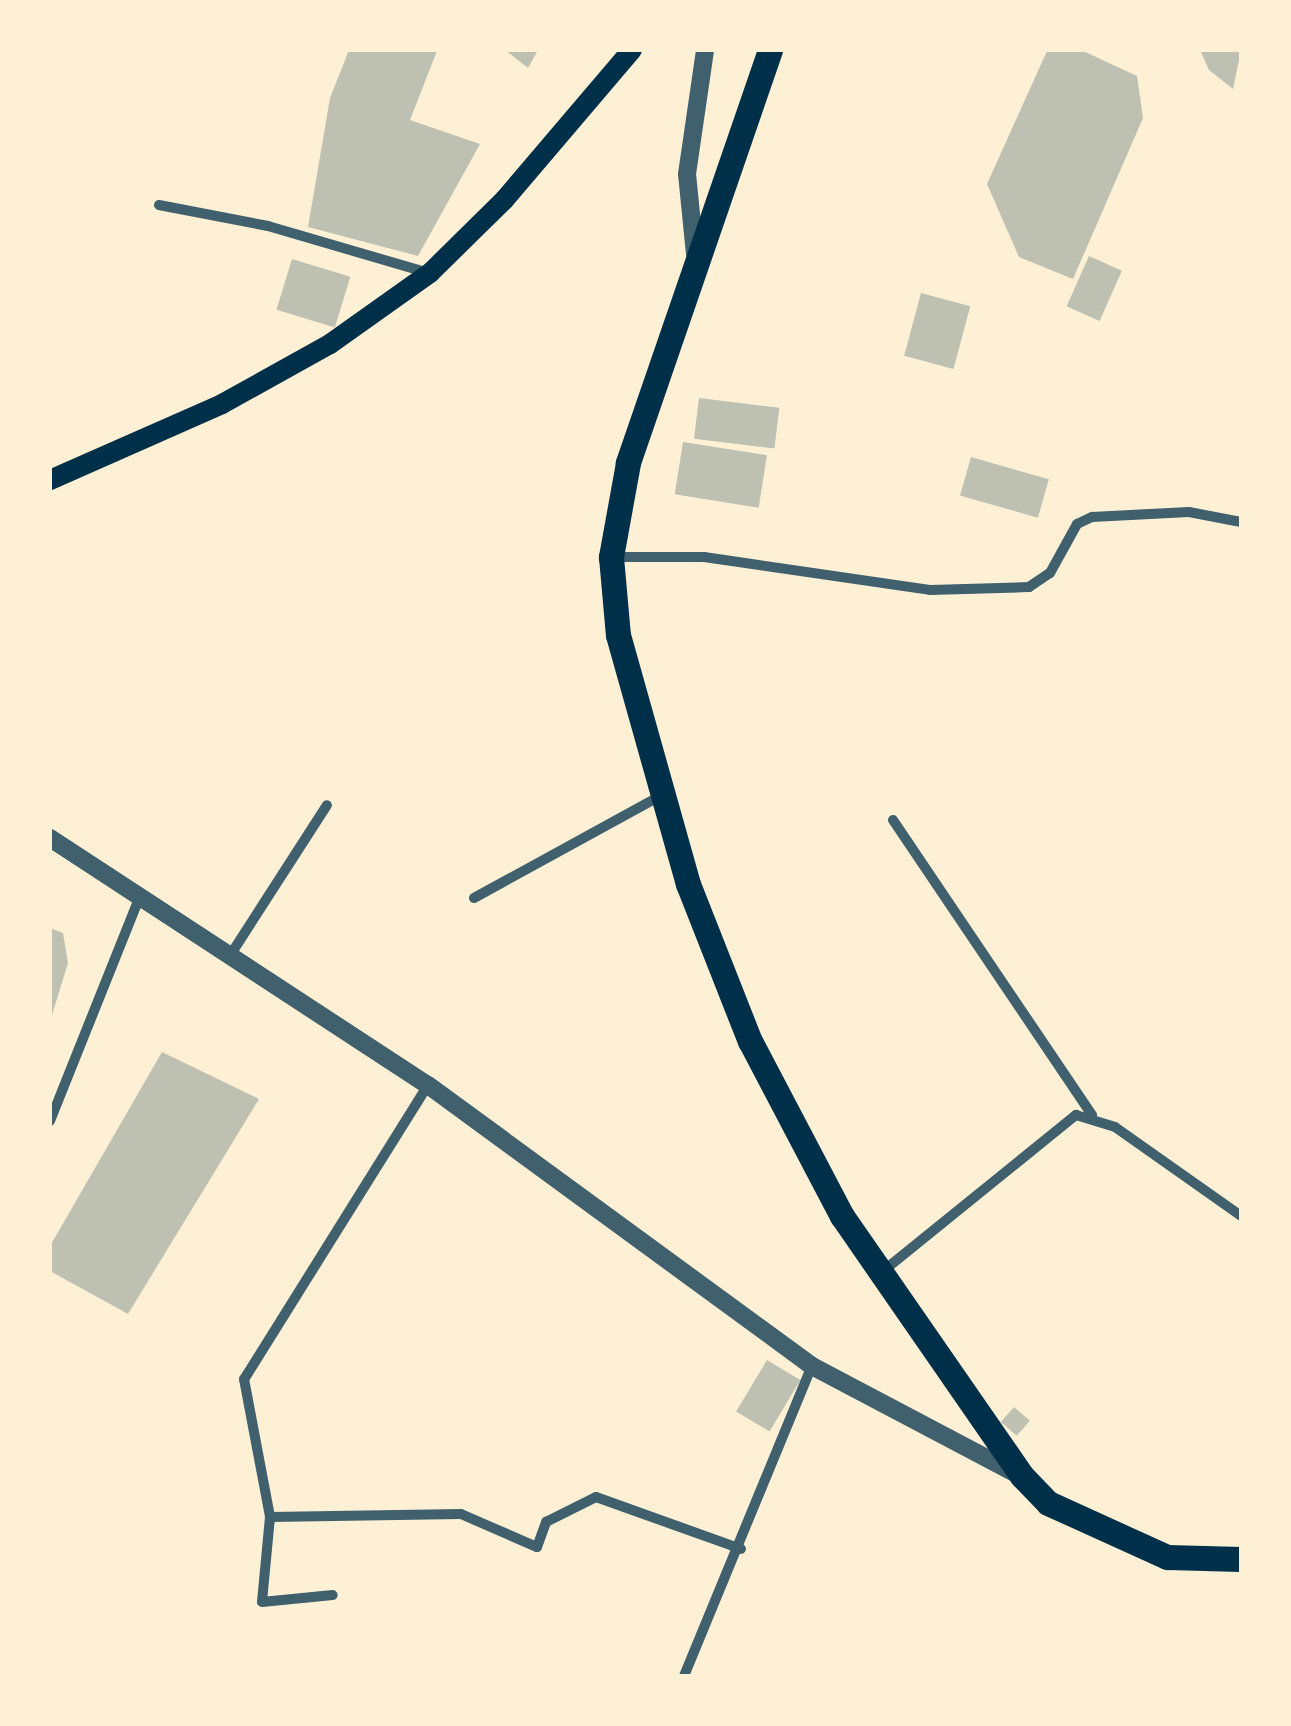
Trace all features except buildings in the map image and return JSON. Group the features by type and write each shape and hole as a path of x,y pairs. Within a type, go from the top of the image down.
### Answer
{"main road":[{"path":"50,480 222,404 330,344 430,274 506,199 632,50"},
{"path":"770,50 695,254 628,464 612,557 618,635 716,968 877,1275 1022,1476 1048,1503 1166,1557 1241,1559"}],"street":[{"path":"695,254 687,174 705,50"},
{"path":"159,205 321,240 430,274"},
{"path":"612,557 704,557 930,590 1029,588 1050,573 1076,524 1092,517 1189,512 1241,522"},
{"path":"474,898 663,794"},
{"path":"231,954 327,805"},
{"path":"893,820 1092,1115 1241,1216"},
{"path":"50,838 428,1085 812,1366 1022,1476"},
{"path":"50,1121 140,896"},
{"path":"333,1595 262,1602 270,1517 244,1379 428,1085"},
{"path":"877,1275 1076,1115 1092,1115"},
{"path":"684,1676 740,1549 812,1366"},
{"path":"270,1517 460,1514 536,1546 546,1522 596,1498 740,1549"}]}
